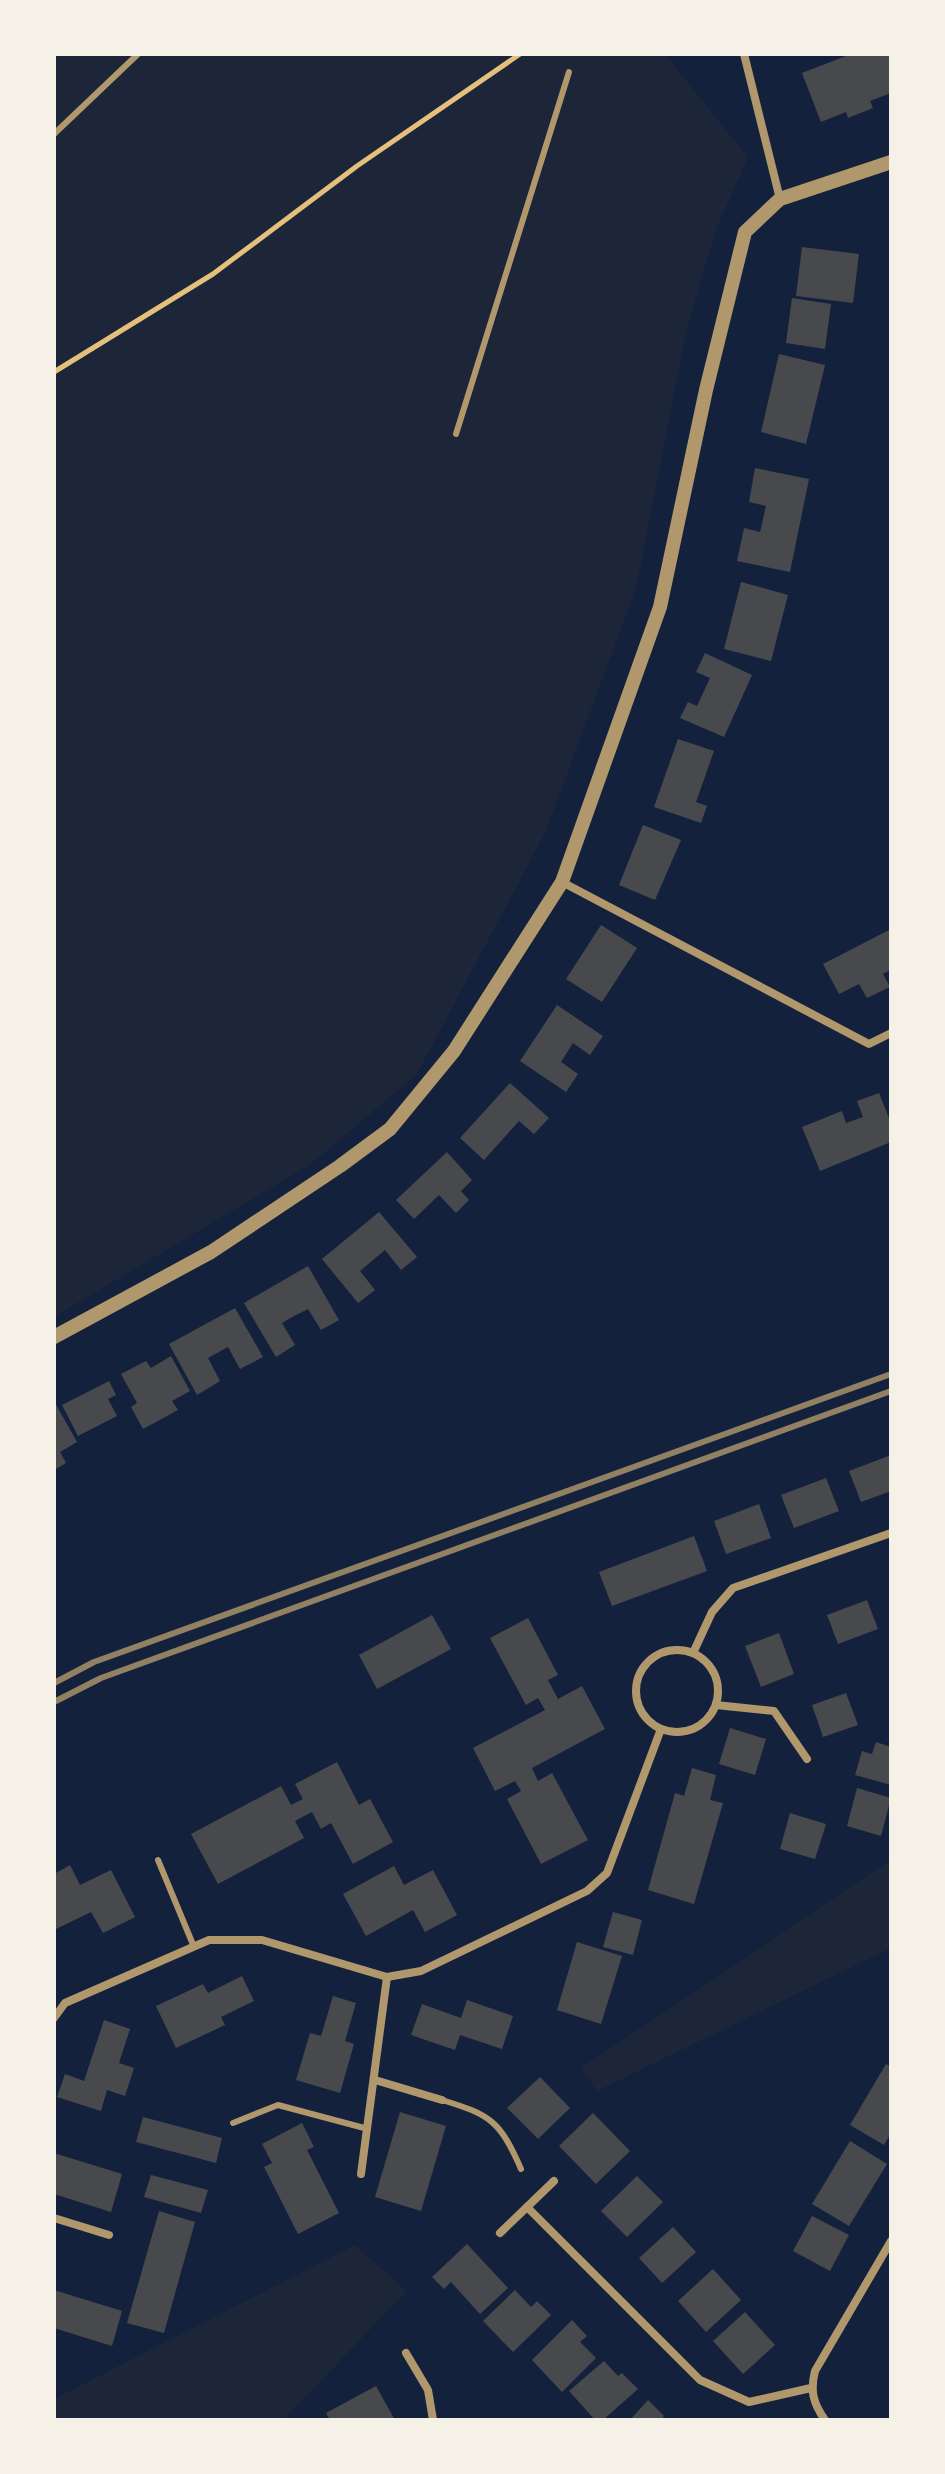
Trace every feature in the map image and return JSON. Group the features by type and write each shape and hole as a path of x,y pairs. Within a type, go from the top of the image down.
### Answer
{"street":[{"path":"744,54 780,199"},
{"path":"54,1337 211,1252 390,1129 454,1051 562,882 660,607 745,232 780,199 891,162"},
{"path":"562,882 869,1044 891,1033"},
{"path":"693,1653 712,1612 733,1588 891,1533"},
{"path":"664,1652 693,1653 714,1674 716,1705 709,1717 695,1728 682,1732 661,1729 649,1722 637,1702 635,1688 640,1671 664,1652"},
{"path":"716,1705 774,1711 807,1759"},
{"path":"54,2018 65,2003 209,1940 262,1940 387,1977 421,1971 587,1891 607,1873 661,1729"},
{"path":"361,2174 387,1977"},
{"path":"375,2080 442,2100"},
{"path":"500,2233 554,2181"},
{"path":"527,2207 700,2380 749,2402 811,2388"},
{"path":"54,2218 109,2235"},
{"path":"825,2420 816,2407 811,2388 815,2371 891,2241"},
{"path":"406,2353 428,2390 433,2420"}],"lane":[{"path":"54,134 138,54"},
{"path":"456,434 569,72"},
{"path":"158,1860 194,1947"},
{"path":"442,2100 483,2112 508,2139 521,2169"},
{"path":"233,2123 278,2105 368,2129"}],"path":[{"path":"54,372 213,274 357,166 520,54"}],"shaded area":[{"path":"54,54 665,54 748,157 716,229 686,332 636,589 545,833 417,1074 311,1164 54,1317"},
{"path":"891,1860 891,1948 597,2091 581,2068"},
{"path":"355,2245 407,2291 283,2420 54,2420 54,2399"}],"building":[{"path":"851,54 889,54 891,93 870,101 873,108 848,118 846,112 821,122 802,73"},
{"path":"802,247 859,254 853,303 796,296"},
{"path":"792,298 831,304 825,349 786,343"},
{"path":"779,354 825,365 806,444 761,432"},
{"path":"755,468 809,479 790,572 737,561 744,528 760,532 766,506 749,502"},
{"path":"741,582 788,595 771,661 724,649"},
{"path":"705,653 752,675 724,737 680,718 688,702 697,706 710,678 696,672"},
{"path":"678,739 714,751 696,802 707,806 701,823 654,807"},
{"path":"643,825 681,840 655,900 619,885"},
{"path":"601,925 637,948 602,1002 566,979"},
{"path":"891,929 891,970 883,974 890,987 867,998 859,984 839,994 823,964"},
{"path":"557,1005 603,1036 590,1055 573,1043 561,1062 578,1074 566,1092 520,1061"},
{"path":"510,1083 549,1118 534,1134 519,1121 484,1160 460,1138"},
{"path":"879,1093 891,1123 891,1142 820,1171 802,1127 842,1111 846,1123 863,1117 857,1101"},
{"path":"447,1152 472,1180 461,1191 469,1200 456,1213 439,1195 414,1219 396,1200"},
{"path":"379,1212 417,1257 401,1270 385,1250 360,1271 375,1290 358,1303 322,1259"},
{"path":"308,1266 339,1320 321,1330 308,1309 282,1323 295,1345 276,1357 244,1303"},
{"path":"235,1308 263,1357 240,1369 228,1347 208,1358 220,1381 197,1395 169,1344"},
{"path":"171,1356 190,1391 172,1401 178,1410 143,1429 131,1407 137,1403 121,1374 146,1361 151,1368"},
{"path":"109,1381 116,1395 108,1399 117,1416 78,1436 62,1405"},
{"path":"54,1401 77,1442 60,1452 66,1463 54,1470"},
{"path":"891,1455 891,1491 861,1502 849,1471"},
{"path":"826,1478 839,1511 794,1528 781,1495"},
{"path":"759,1504 771,1538 726,1554 714,1521"},
{"path":"694,1536 707,1571 612,1606 599,1572"},
{"path":"867,1600 878,1629 838,1644 827,1615"},
{"path":"432,1615 451,1649 377,1689 359,1655"},
{"path":"528,1618 558,1675 548,1680 558,1699 582,1686 605,1729 532,1768 538,1781 552,1773 588,1840 541,1864 507,1799 521,1791 515,1781 495,1791 473,1748 545,1710 538,1698 526,1705 490,1638"},
{"path":"779,1633 794,1674 761,1687 745,1646"},
{"path":"846,1693 858,1725 823,1737 812,1705"},
{"path":"730,1728 766,1739 755,1775 719,1764"},
{"path":"876,1742 891,1747 891,1785 855,1775 862,1751 872,1754"},
{"path":"337,1762 359,1805 370,1799 393,1842 353,1864 331,1823 321,1829 312,1812 295,1821 304,1838 218,1884 191,1834 281,1786 291,1805 303,1799 295,1784"},
{"path":"692,1768 716,1775 710,1800 723,1803 694,1904 648,1890 675,1793 684,1796"},
{"path":"857,1788 891,1798 881,1836 847,1826"},
{"path":"790,1813 826,1824 815,1859 780,1849"},
{"path":"70,1865 80,1885 111,1870 135,1917 103,1933 91,1912 54,1930 54,1874"},
{"path":"394,1866 404,1885 433,1870 457,1915 425,1932 413,1910 366,1936 343,1894"},
{"path":"613,1912 642,1920 633,1955 603,1947"},
{"path":"577,1942 622,1956 601,2024 557,2010"},
{"path":"242,1976 254,2001 221,2017 225,2025 176,2048 156,2006 203,1984 208,1993"},
{"path":"333,1996 356,2003 345,2041 354,2044 340,2093 296,2080 310,2033 321,2036"},
{"path":"467,2000 513,2016 502,2049 460,2035 455,2050 411,2035 422,2004 461,2018"},
{"path":"104,2020 130,2029 119,2063 134,2068 125,2096 107,2090 101,2111 57,2097 65,2074 84,2081"},
{"path":"886,2064 891,2067 891,2133 884,2145 850,2125"},
{"path":"540,2077 570,2108 538,2139 507,2108"},
{"path":"400,2112 446,2126 421,2211 375,2197"},
{"path":"593,2113 630,2151 596,2184 559,2146"},
{"path":"143,2117 222,2138 216,2163 136,2142"},
{"path":"302,2123 314,2147 307,2150 339,2213 298,2234 264,2167 272,2163 262,2144"},
{"path":"850,2141 887,2164 849,2226 812,2204"},
{"path":"54,2153 122,2174 111,2212 54,2194"},
{"path":"151,2175 208,2190 201,2213 144,2197"},
{"path":"637,2176 663,2202 627,2237 601,2211"},
{"path":"159,2211 195,2222 164,2333 127,2323"},
{"path":"812,2216 849,2235 830,2271 793,2251"},
{"path":"673,2227 696,2252 662,2283 639,2258"},
{"path":"467,2244 508,2288 480,2314 451,2282 444,2289 432,2277"},
{"path":"713,2269 741,2300 706,2332 678,2301"},
{"path":"54,2290 122,2311 112,2346 54,2328"},
{"path":"515,2290 531,2307 537,2301 551,2315 513,2352 483,2321"},
{"path":"745,2312 775,2345 743,2374 713,2341"},
{"path":"572,2320 587,2336 580,2342 596,2358 562,2392 532,2360"},
{"path":"604,2361 618,2376 622,2373 638,2389 603,2420 595,2420 569,2391"},
{"path":"376,2386 395,2420 330,2420 326,2413"},
{"path":"648,2400 664,2416 661,2420 630,2420"}],"railway":[{"path":"54,1683 94,1662 891,1374"},
{"path":"54,1702 101,1678 891,1391"}]}
